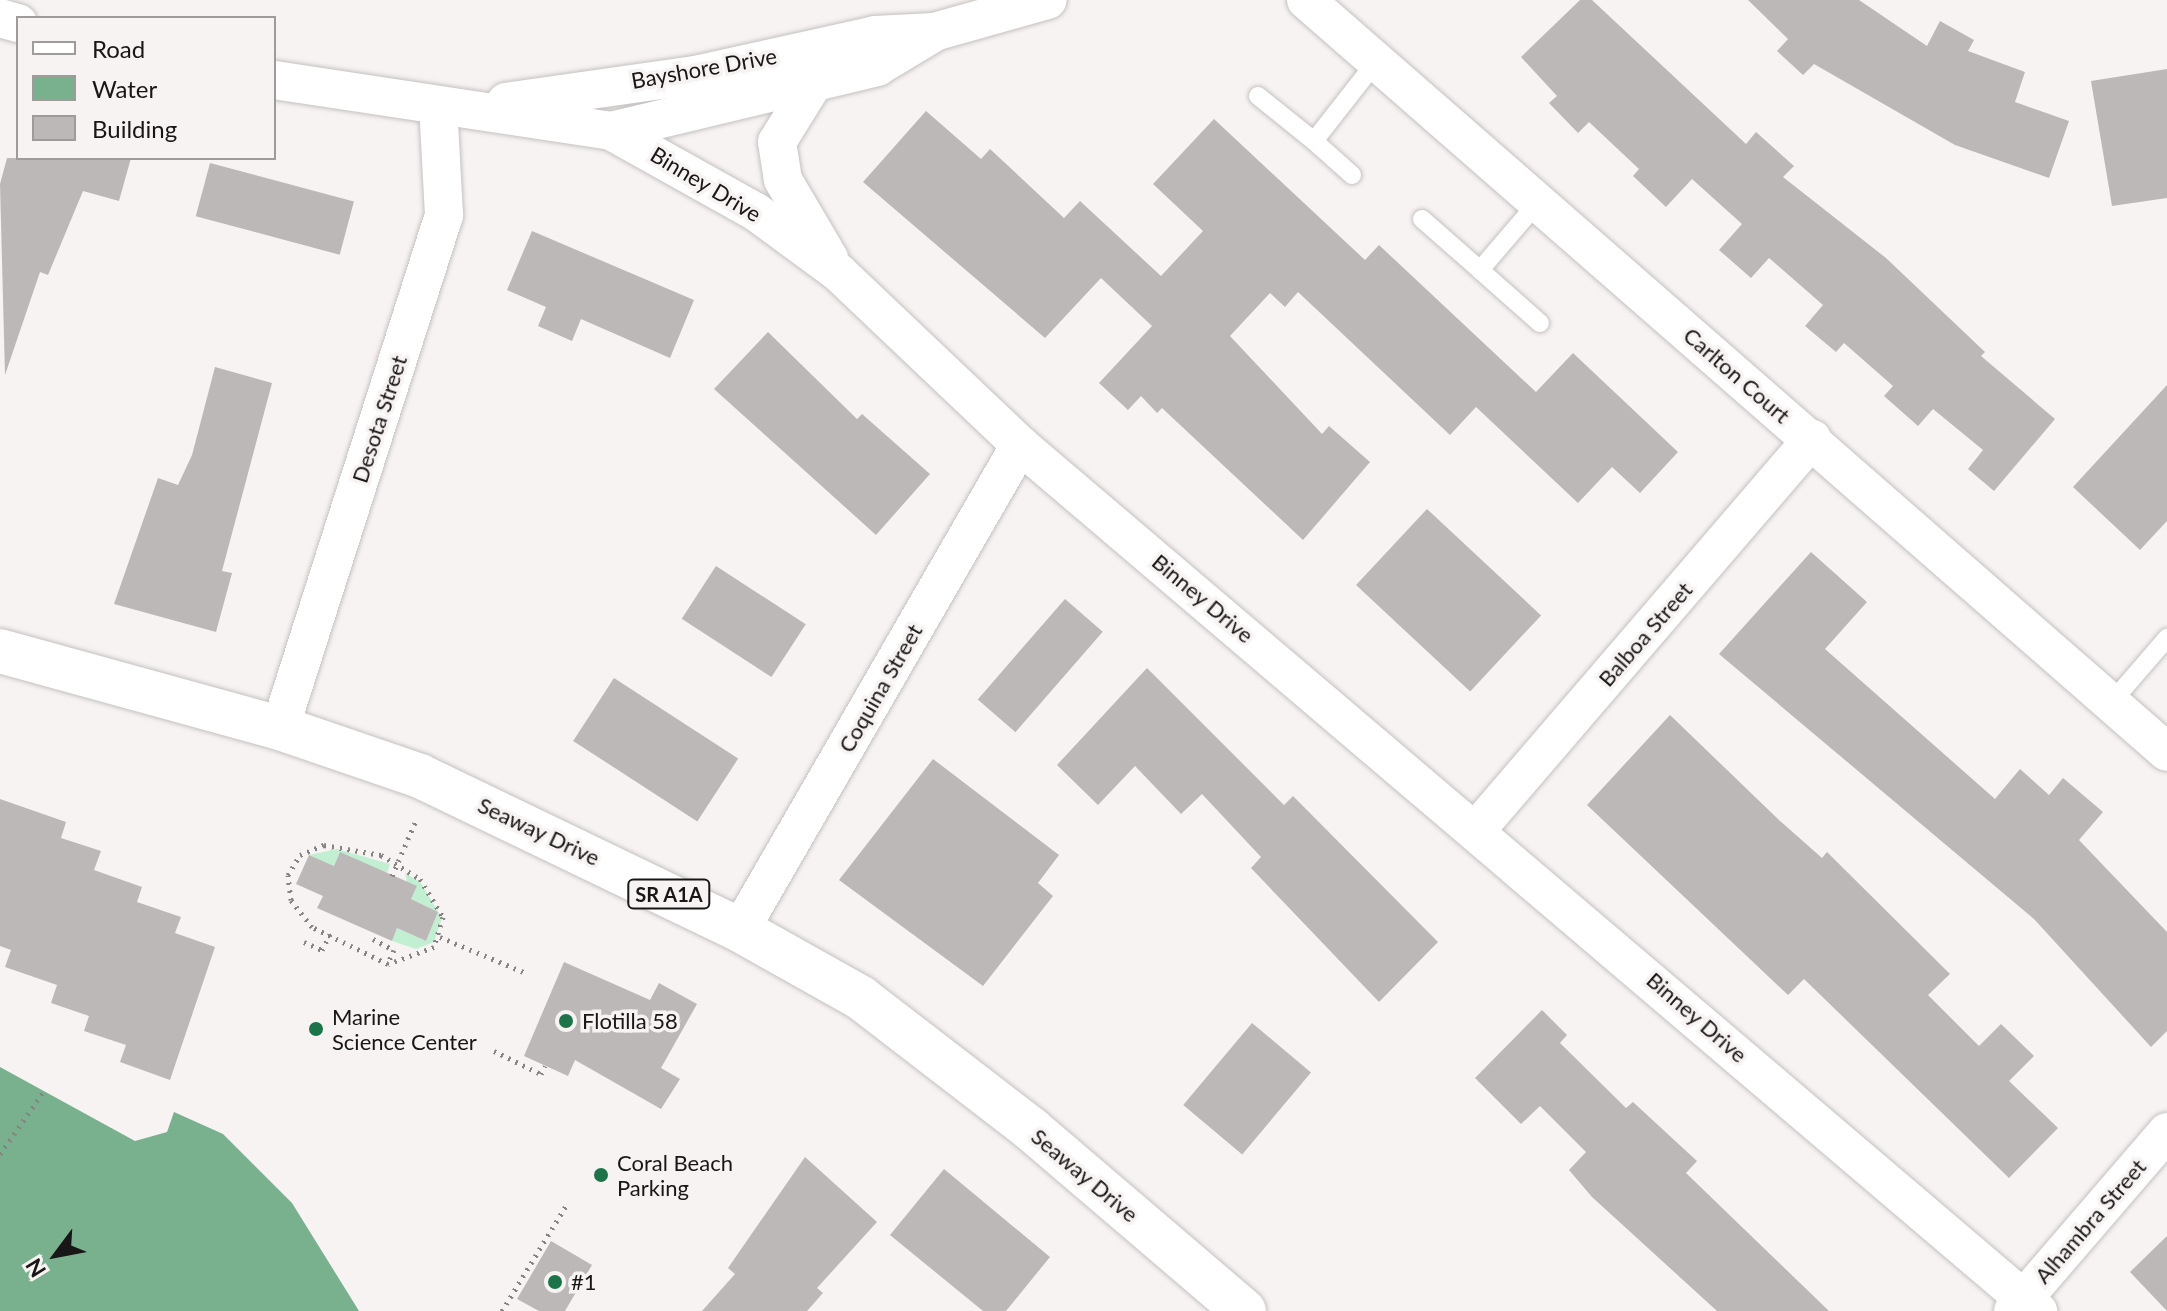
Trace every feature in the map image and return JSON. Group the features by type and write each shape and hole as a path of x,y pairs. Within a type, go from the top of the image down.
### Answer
{"main road":[{"name":"Seaway Drive","path":"0,651 280,728 420,776 740,930 861,998 1031,1129 1244,1311"}],"street":[{"name":"Bayshore Drive","path":"457,107 562,89 695,75 875,35 934,32 1048,0"},
{"name":"Carlton Court","path":"1306,0 2167,752"},
{"name":"Bayshore Drive","path":"611,131 877,67 934,32"},
{"name":"Binney Drive","path":"276,80 611,131 687,168 839,273 1020,445 1478,828 2025,1307"},
{"path":"813,84 777,142 783,180 839,273"},
{"name":"Desota Street","path":"280,728 444,215 457,107"},
{"name":"Balboa Street","path":"1478,828 1812,439"},
{"name":"Coquina Street","path":"740,930 1020,445"},
{"name":"Alhambra Street","path":"2025,1307 2167,1132"}],"lane":[{"path":"1314,141 1376,62"},
{"path":"1258,96 1352,175"},
{"path":"1480,270 1538,202"},
{"path":"1422,219 1540,323"},
{"path":"2111,703 2167,638"}],"path":[{"path":"392,876 419,814"},
{"path":"340,845 398,863 440,907 440,937 417,957 388,964 328,939 291,900 288,875 300,855 340,845"},
{"path":"304,942 322,950 332,930"},
{"path":"440,937 526,973"},
{"path":"373,939 394,950 388,964"},
{"path":"494,1051 541,1074 545,1066"},
{"path":"0,1154 44,1091"},
{"path":"502,1311 567,1204"}],"shaded area":[{"path":"337,849 390,864 387,873 340,853 334,866 309,855"},
{"path":"405,873 421,883 442,918 434,942 416,949 392,941 397,928 426,941 438,912 411,899"}],"water":[{"path":"0,1067 135,1141 167,1132 174,1112 223,1134 292,1203 359,1311 0,1311"}],"building":[{"path":"1580,0 1592,0 1746,144 1756,132 1794,166 1783,177 1886,258 1985,352 1981,356 2055,419 1994,491 1968,469 1983,450 1933,409 1918,426 1884,396 1893,386 1844,343 1836,352 1805,326 1823,305 1769,258 1751,278 1719,250 1742,224 1692,179 1666,207 1633,176 1639,169 1589,122 1578,133 1549,103 1557,96 1521,57"},
{"path":"1748,0 1859,0 1927,46 1940,21 1974,40 1968,51 2025,72 2015,102 2069,121 2049,178 1955,145 1814,64 1803,75 1777,51 1788,39"},
{"path":"2167,69 2167,198 2112,206 2091,81"},
{"path":"926,111 981,159 990,149 1064,218 1080,201 1161,276 1203,231 1153,184 1214,119 1365,260 1379,245 1536,392 1573,353 1678,452 1640,493 1612,467 1578,503 1476,407 1450,435 1298,292 1285,307 1270,293 1230,336 1322,434 1329,426 1370,462 1303,540 1162,408 1157,413 1141,396 1128,410 1099,383 1152,326 1101,278 1045,338 863,182"},
{"path":"7,158 130,160 119,201 83,191 48,275 40,272 5,375 0,184"},
{"path":"210,163 354,202 340,255 196,216"},
{"path":"532,231 694,300 670,358 581,319 572,341 538,326 546,307 507,290"},
{"path":"768,332 857,419 862,414 930,474 876,535 714,389"},
{"path":"215,367 272,383 222,571 232,573 216,632 114,604 158,478 178,485 192,455"},
{"path":"2167,385 2167,521 2140,550 2073,487"},
{"path":"1427,509 1541,615 1470,691 1356,585"},
{"path":"1811,552 1867,602 1825,649 1995,799 2020,769 2049,795 2063,778 2103,812 2079,840 2167,932 2167,1031 2151,1047 2034,919 1719,654"},
{"path":"716,566 806,624 771,677 682,619"},
{"path":"1065,599 1103,632 1015,732 978,699"},
{"path":"1147,668 1284,805 1293,796 1438,942 1379,1002 1251,868 1261,857 1202,794 1181,814 1135,766 1098,805 1057,765"},
{"path":"614,678 738,759 697,822 573,741"},
{"path":"1670,715 1822,858 1827,852 1950,974 1928,995 1979,1046 2001,1024 2034,1056 2009,1081 2058,1128 2009,1178 1804,979 1788,995 1587,805"},
{"path":"933,759 1059,855 1038,883 1053,896 983,986 839,880"},
{"path":"0,799 66,822 61,838 101,851 94,870 142,887 137,902 181,917 175,933 215,947 170,1080 120,1062 126,1045 84,1031 89,1016 51,1003 57,985 5,967 11,950 0,946"},
{"name":"Marine Science Center","path":"340,852 417,886 411,899 438,912 426,941 397,928 392,941 317,908 323,896 296,884 309,855 334,866"},
{"path":"564,962 650,1000 659,983 697,1004 661,1068 680,1079 661,1109 575,1060 568,1076 524,1056"},
{"path":"1542,1010 1567,1035 1560,1043 1626,1108 1633,1102 1697,1161 1686,1173 1829,1311 1717,1311 1592,1197 1569,1170 1586,1152 1540,1106 1521,1124 1475,1078"},
{"path":"1252,1023 1311,1072 1242,1154 1183,1105"},
{"path":"805,1157 877,1222 817,1288 823,1293 807,1311 702,1311 735,1274 728,1268"},
{"path":"944,1169 1050,1257 1006,1311 983,1311 890,1235"},
{"path":"2167,1236 2167,1311 2130,1272"},
{"name":"#1","path":"551,1241 592,1265 565,1311 539,1311 517,1299"}],"place":[{"name":"Flotilla 58","path":"566,1021"},
{"name":"Marine Science Center","path":"316,1029"},
{"name":"Coral Beach Parking","path":"601,1175"},
{"name":"#1","path":"555,1282"}]}
